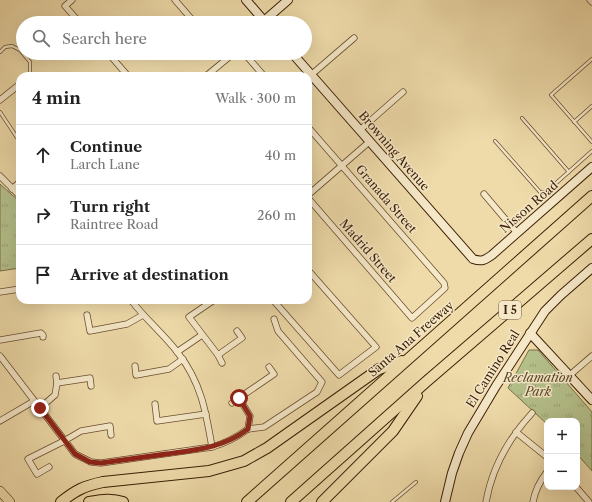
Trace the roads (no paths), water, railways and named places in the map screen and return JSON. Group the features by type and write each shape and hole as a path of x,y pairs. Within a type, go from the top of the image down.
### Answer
{"highway":[{"name":"Santa Ana Freeway","path":"247,502 592,196"},
{"name":"I 5","path":"291,502 427,381 592,238"},
{"path":"61,502 87,485 209,471 244,461 267,448 379,369 408,359"},
{"path":"322,502 393,431 427,381"},
{"path":"89,502 103,499 123,502"}],"main road":[{"path":"0,491 10,502"}],"street":[{"path":"72,0 65,6 74,16"},
{"path":"175,0 189,16"},
{"path":"246,0 260,16"},
{"path":"271,16 288,0"},
{"path":"312,74 354,38"},
{"path":"114,60 125,72"},
{"path":"211,72 225,60"},
{"path":"250,60 261,72"},
{"name":"Browning Avenue","path":"298,60 308,72"},
{"name":"Browning Avenue","path":"312,76 468,254 473,259 479,261"},
{"path":"0,100 16,87"},
{"path":"360,130 403,92"},
{"name":"Granada Street","path":"312,132 444,283 445,288 412,318"},
{"path":"312,196 342,166 370,142"},
{"name":"Nisson Road","path":"479,261 485,260 492,255 592,167"},
{"path":"0,176 16,192"},
{"path":"12,189 16,186"},
{"path":"484,194 517,233"},
{"name":"Madrid Street","path":"312,202 412,318"},
{"name":"El Camino Real","path":"445,502 452,473 459,453 468,433 496,386 530,333 552,303 592,268"},
{"path":"277,304 339,375 376,347 312,275"},
{"path":"0,292 16,290"},
{"path":"135,304 142,315 183,359 199,389 206,414 212,447"},
{"path":"206,304 189,317 218,355 222,363"},
{"path":"87,315 90,331 127,324 142,315"},
{"path":"0,356 75,454 90,462 101,463 212,447 238,437 248,429 264,427 317,392 322,382 278,331 274,319"},
{"path":"218,355 242,338 237,331"},
{"path":"0,340 40,333 43,337"},
{"path":"530,333 592,400"},
{"path":"177,352 202,335"},
{"path":"570,375 592,356"},
{"path":"135,366 136,375 169,369 183,359"},
{"path":"232,403 274,374 269,367"},
{"path":"40,408 55,395 57,383 56,376"},
{"path":"57,383 90,378 91,386"},
{"path":"239,398 250,416 248,429"},
{"path":"0,421 34,401"},
{"path":"155,404 157,421 206,414"},
{"path":"486,502 487,493 499,462 516,432 532,413"},
{"path":"50,467 37,474 28,459 64,441 81,430 110,426 111,435"},
{"path":"516,432 544,455"},
{"path":"533,502 535,493 544,476"},
{"path":"579,490 589,502"}],"lane":[{"path":"0,52 5,47 12,46 16,48"},
{"path":"592,59 551,95 592,142"},
{"path":"28,60 30,62 30,72"},
{"path":"574,122 592,106"},
{"path":"0,112 16,136"},
{"path":"522,118 569,172"},
{"path":"495,141 540,192 545,193 592,152"},
{"path":"392,502 416,482"}],"park label":[{"name":"Reclamation Park","path":"538,385"}]}
